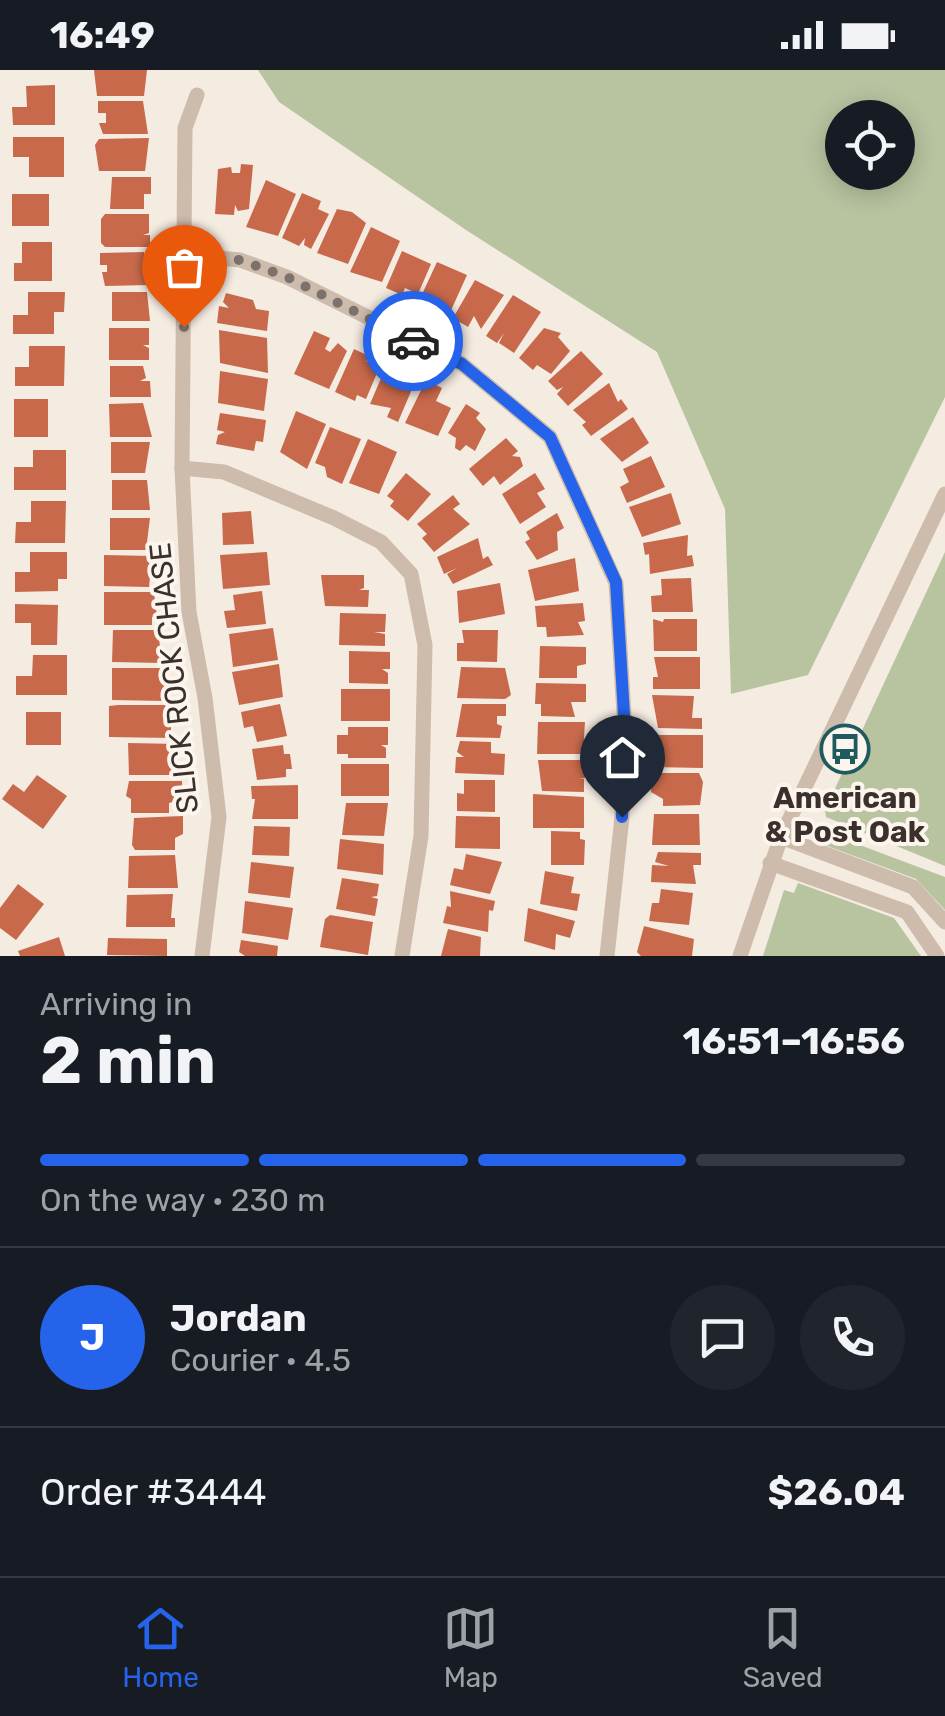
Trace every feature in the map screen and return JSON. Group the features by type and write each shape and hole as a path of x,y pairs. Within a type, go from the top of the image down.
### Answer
{"street":[{"name":"SLICK ROCK CHASE","path":"197,94 185,128 182,468 189,612 206,698 218,817 202,956"},
{"path":"185,255 240,260 287,277 462,364 550,437 616,582 624,715 622,800 607,956"},
{"path":"182,468 224,472 334,518 382,542 410,574 426,645 420,836 402,956"},
{"path":"740,956 781,838 945,494"},
{"path":"781,838 913,886 945,922"},
{"path":"770,863 907,912 936,956"}],"green space":[{"path":"258,70 945,70 945,397 808,675 731,694 725,509 657,352 466,230 279,102"},
{"path":"945,552 945,866 826,817 825,810"},
{"path":"817,829 945,877 945,910 916,879 814,841"},
{"path":"798,883 894,918 921,956 763,956 784,890 794,893"}],"building":[{"path":"94,70 147,70 144,96 97,96"},
{"path":"55,85 55,125 13,125 12,107 27,107 26,86"},
{"path":"98,101 143,101 148,134 103,134 99,123 106,123 106,113 98,113"},
{"path":"13,137 64,137 64,177 29,177 29,157 13,157"},
{"path":"149,138 145,171 99,171 95,145 99,139"},
{"path":"241,164 253,165 249,209 238,211 235,205 234,215 215,214 218,169 231,167 232,173 240,173"},
{"path":"112,177 151,177 151,194 144,194 144,209 110,209"},
{"path":"266,180 296,194 278,236 246,227"},
{"path":"302,193 321,201 318,209 329,214 311,249 304,245 305,238 299,246 282,238"},
{"path":"12,194 49,194 49,226 12,226"},
{"path":"337,209 352,212 366,223 348,264 317,253"},
{"path":"105,214 149,214 149,233 143,235 150,235 150,247 105,247 101,243 101,219"},
{"path":"371,227 400,241 382,282 350,272"},
{"path":"22,242 52,242 52,281 14,281 14,263 22,263"},
{"path":"402,251 431,264 418,294 405,288 402,295 386,288"},
{"path":"144,252 149,285 105,286 102,272 107,272 107,265 100,265 100,253"},
{"path":"437,262 467,275 448,317 430,304 429,308 418,303"},
{"path":"475,280 504,295 481,329 474,316 468,327 453,318"},
{"path":"28,292 65,292 64,312 54,312 54,334 13,334 13,315 28,315"},
{"path":"112,292 147,292 150,321 112,321"},
{"path":"226,293 253,300 256,309 269,311 267,331 217,323 219,306 229,308 223,302"},
{"path":"513,295 541,312 514,353 499,343 504,333 497,343 486,336"},
{"path":"109,328 149,328 149,345 143,345 149,348 149,360 109,360"},
{"path":"544,328 561,333 558,337 570,351 551,374 537,365 533,370 519,358"},
{"path":"219,330 267,338 268,373 220,363"},
{"path":"314,331 330,338 325,349 330,352 338,343 347,351 329,389 294,374"},
{"path":"29,346 65,346 64,386 15,386 15,367 29,367"},
{"path":"354,349 369,356 366,362 373,359 380,366 366,399 357,395 355,401 335,392"},
{"path":"581,351 603,374 568,406 557,394 563,387 557,390 548,381"},
{"path":"388,362 406,370 403,377 415,382 398,422 387,417 391,408 370,404"},
{"path":"110,366 143,366 146,378 140,381 150,381 151,397 110,397"},
{"path":"220,371 268,379 264,411 218,403"},
{"path":"426,380 442,388 436,401 451,408 438,436 405,423"},
{"path":"609,383 618,402 621,399 628,409 591,436 582,425 586,422 573,410"},
{"path":"14,399 48,399 48,437 14,437"},
{"path":"143,403 152,437 110,437 109,404"},
{"path":"466,404 480,413 476,418 486,429 475,451 466,445 460,451 455,448 456,438 448,433"},
{"path":"296,411 326,424 307,469 280,452"},
{"path":"220,413 266,420 263,442 256,441 254,451 216,444 218,435 225,432 217,430"},
{"path":"633,417 649,443 622,462 600,439"},
{"path":"330,427 361,439 342,484 327,477 325,467 315,463"},
{"path":"506,438 518,451 512,456 520,457 523,466 500,485 494,476 483,486 469,469"},
{"path":"368,439 397,452 379,494 349,483"},
{"path":"111,442 150,442 145,473 111,473"},
{"path":"33,450 66,450 66,490 14,490 14,467 33,467"},
{"path":"651,456 665,487 627,503 620,487 629,482 623,469"},
{"path":"406,473 431,494 408,521 390,506 394,501 387,496"},
{"path":"535,473 545,489 537,493 546,507 520,524 502,494"},
{"path":"112,480 147,480 150,510 112,510"},
{"path":"671,493 681,524 642,537 629,507"},
{"path":"453,495 460,504 453,509 470,524 434,552 422,538 427,534 417,524"},
{"path":"31,501 66,501 65,543 15,543 16,522 31,522"},
{"path":"251,511 254,544 223,545 222,513"},
{"path":"557,513 564,528 557,532 558,550 537,560 525,542 530,539 526,532"},
{"path":"110,518 150,518 146,550 110,550"},
{"path":"688,535 687,556 692,555 694,566 650,574 649,554 645,555 643,543"},
{"path":"478,538 483,559 488,556 493,565 453,584 447,574 457,568 444,574 437,557"},
{"path":"30,552 67,552 67,579 58,579 58,591 15,592 15,572 30,572"},
{"path":"267,552 270,585 223,589 220,555"},
{"path":"104,555 152,556 149,587 104,586"},
{"path":"575,558 579,591 535,601 528,570"},
{"path":"321,575 364,575 364,588 359,590 369,590 368,607 325,606"},
{"path":"691,578 693,612 652,612 651,596 662,595 661,579"},
{"path":"500,583 505,614 459,623 457,591"},
{"path":"262,591 266,624 227,628 224,611 235,610 233,595"},
{"path":"104,592 154,592 157,617 152,617 152,625 104,625"},
{"path":"583,603 585,621 578,622 584,635 547,637 546,627 537,627 535,606"},
{"path":"15,604 58,605 57,645 31,645 31,623 15,623"},
{"path":"340,613 386,614 385,632 374,632 385,634 385,646 339,645"},
{"path":"653,619 697,619 697,651 654,651"},
{"path":"273,628 278,660 233,667 229,634"},
{"path":"113,630 158,630 162,663 112,662"},
{"path":"462,630 498,630 497,662 457,661 457,643 464,643"},
{"path":"540,646 586,647 586,664 577,666 577,678 539,678"},
{"path":"349,651 390,652 390,669 382,669 388,673 388,684 349,683"},
{"path":"33,655 67,655 67,695 16,695 16,676 32,676"},
{"path":"654,657 700,657 700,689 653,689 653,677 658,677"},
{"path":"279,664 283,697 239,705 232,672"},
{"path":"461,667 505,668 511,695 505,699 457,698"},
{"path":"112,668 165,668 165,701 112,700"},
{"path":"536,683 586,684 586,702 571,702 575,717 541,716 541,704 535,704"},
{"path":"341,689 390,689 390,721 341,721"},
{"path":"652,695 694,696 692,718 702,718 702,729 658,728"},
{"path":"280,704 287,736 257,742 253,726 244,728 241,712"},
{"path":"462,704 506,704 506,716 497,716 497,724 502,726 500,738 456,737"},
{"path":"171,705 171,738 109,737 109,706"},
{"path":"26,712 61,712 61,745 26,745"},
{"path":"538,722 585,722 583,754 537,754"},
{"path":"348,727 388,727 388,745 381,745 386,748 386,758 348,758 348,754 337,754 337,735 348,735"},
{"path":"652,735 703,735 703,768 652,767"},
{"path":"460,741 491,742 491,753 505,754 504,775 455,773 456,757 464,757 457,752"},
{"path":"128,743 178,744 174,775 129,775"},
{"path":"283,745 284,754 290,754 292,769 286,769 286,777 257,780 252,749"},
{"path":"538,760 585,760 585,778 579,779 584,779 584,792 542,791"},
{"path":"341,764 389,764 389,796 341,796"},
{"path":"652,773 699,773 703,782 700,805 663,806 663,799 651,792"},
{"path":"37,775 67,796 43,829 2,799 13,784 24,792"},
{"path":"464,780 495,780 495,812 457,811 457,793 464,794"},
{"path":"129,781 182,781 182,799 169,803 169,813 131,813 131,799 126,796"},
{"path":"298,785 298,819 252,819 255,799 251,786"},
{"path":"533,794 584,797 584,828 533,828"},
{"path":"346,803 388,803 384,836 342,835"},
{"path":"654,814 699,814 700,845 652,845"},
{"path":"183,816 183,834 175,838 175,850 135,850 134,818"},
{"path":"456,816 500,817 500,849 455,848"},
{"path":"254,826 290,827 289,856 252,855"},
{"path":"551,831 580,832 580,839 585,840 584,865 551,865"},
{"path":"340,839 384,844 383,875 337,869"},
{"path":"658,852 701,853 701,865 693,865 696,884 651,882 652,865 669,866 655,862"},
{"path":"466,854 502,862 490,894 450,885 454,868 463,870"},
{"path":"175,855 178,888 128,888 129,856"},
{"path":"251,862 294,867 290,898 248,893"},
{"path":"545,871 574,877 571,893 580,894 577,911 540,904"},
{"path":"342,878 379,884 377,896 371,897 378,899 375,916 336,909"},
{"path":"18,884 44,904 16,940 0,928 0,908"},
{"path":"661,889 693,893 689,925 649,921 652,903 659,903"},
{"path":"450,891 495,901 493,911 489,910 488,932 443,923 447,906 451,907"},
{"path":"173,894 171,918 175,918 175,927 126,927 127,895"},
{"path":"245,901 293,908 288,940 242,933"},
{"path":"528,908 575,921 570,938 556,934 555,950 524,941"},
{"path":"330,915 373,922 368,955 320,947 325,919"},
{"path":"644,926 694,939 692,956 641,956 637,952"},
{"path":"448,929 481,937 480,956 441,956"},
{"path":"59,937 65,956 20,956 18,951"},
{"path":"108,938 167,939 167,956 107,955"},
{"path":"241,940 278,946 277,956 245,956 239,952"}],"way so far":[{"path":"184,327 185,255 240,260 287,277 413,341"}],"place":[{"name":"American & Post Oak","path":"845,749"}],"route":[{"path":"413,341 462,364 550,437 616,582 624,715 622,817"}]}
